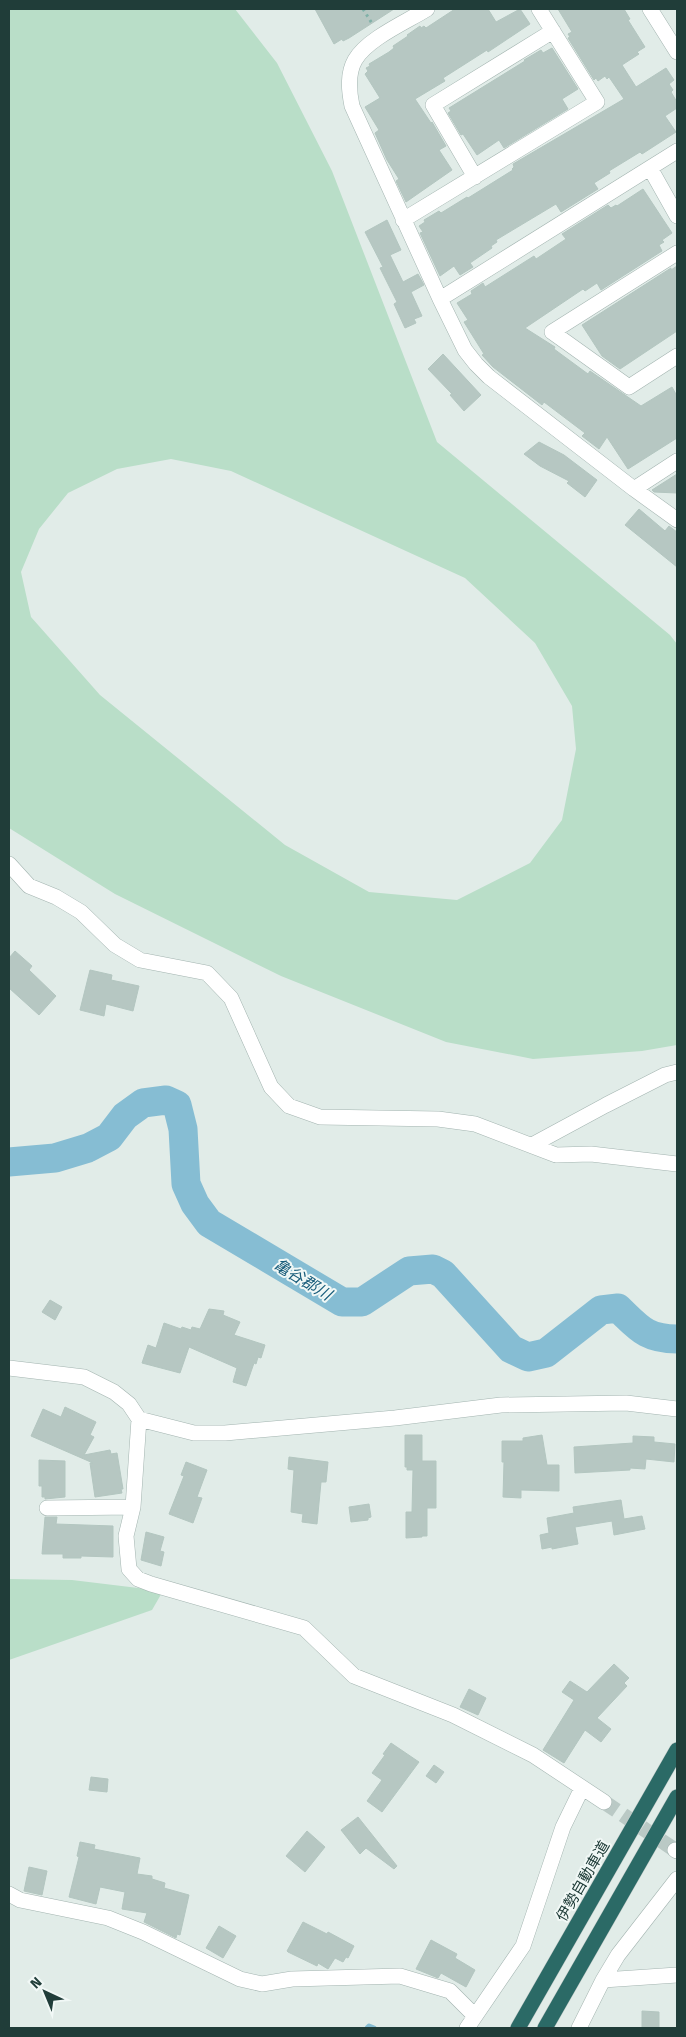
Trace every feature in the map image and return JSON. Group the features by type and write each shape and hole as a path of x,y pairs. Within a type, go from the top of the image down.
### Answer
{"highway":[{"name":"伊勢自動車道","path":"518,2028 677,1750"},
{"path":"544,2028 677,1797"}],"street":[{"path":"427,9 362,50 354,62 349,90 352,106 440,299 465,350 489,377 677,520"},
{"path":"403,220 597,102 539,9"},
{"path":"650,9 677,52"},
{"path":"475,177 433,105 553,31"},
{"path":"440,299 677,151"},
{"path":"650,168 677,216"},
{"path":"677,253 552,332 629,387 677,356"},
{"path":"634,489 677,461"},
{"path":"9,864 28,886 56,897 80,912 114,945 140,960 207,973 231,998 270,1087 289,1106 320,1117 438,1119 475,1124 556,1155 591,1154 677,1164"},
{"path":"532,1145 665,1075 677,1072"},
{"path":"9,1368 84,1377 114,1392 129,1404 138,1419 133,1508 126,1536 129,1569 138,1579 304,1628 354,1676 453,1715 533,1755 604,1802"},
{"path":"138,1419 194,1433 225,1433 395,1418 501,1405 626,1403 677,1409"},
{"path":"47,1508 133,1508"},
{"path":"9,1894 20,1900 108,1918 143,1932 240,1979 262,1984 292,1979 400,1976 450,1991 471,2022 522,1946 563,1828 582,1788"},
{"path":"579,2028 618,1955 677,1879"},
{"path":"603,1980 677,1975"}],"green space":[{"path":"9,9 235,9 277,63 332,171 437,442 670,635 677,644 677,1045 642,1051 533,1059 446,1042 281,976 115,894 9,828","holes":["171,459 231,471 465,578 535,643 572,706 576,749 562,820 530,863 457,900 369,892 285,845 100,695 31,617 21,572 39,529 68,493 117,469"]},
{"path":"9,1579 72,1580 163,1591 152,1610 9,1660"}],"building":[{"path":"315,9 394,9 349,38 343,41 342,39 334,44"},
{"path":"455,9 488,9 496,22 520,9 530,24 488,52 487,50 443,78 445,81 415,99 432,122 446,146 439,150 452,170 406,202 396,181 399,179 387,160 375,133 379,130 365,107 380,98 365,74 368,71 366,68 420,26 421,28 424,26 426,28"},
{"path":"558,9 624,9 630,19 628,20 645,47 637,52 639,54 622,65 636,87 666,68 674,80 669,84 677,102 677,108 665,116 676,132 642,154 640,152 609,171 610,173 594,183 598,189 561,212 556,204 496,240 497,242 491,246 492,248 470,263 473,267 460,275 454,266 440,276 420,233 423,232 419,226 425,222 424,220 468,198 513,170 513,164 624,99 609,77 607,79 605,76 598,81 596,78 594,80 568,38 570,37 568,34 572,32"},
{"path":"552,48 578,89 562,99 568,109 504,148 499,140 477,155 463,134 461,135 448,113 451,111 449,108 541,50 543,53"},
{"path":"643,189 672,233 662,240 664,242 659,245 662,251 601,290 597,283 585,291 583,289 525,328 555,347 554,349 588,374 590,371 641,406 672,387 677,396 677,438 628,469 607,437 599,449 582,436 585,433 544,402 542,405 493,367 482,355 484,354 464,322 468,320 457,303 472,294 471,291 483,283 485,287 534,256 536,259 566,239 562,234 608,205 611,208 617,206"},
{"path":"387,220 401,250 390,255 403,282 418,274 424,285 411,292 422,316 414,319 416,323 405,328 394,304 397,302 380,268 383,267 365,232"},
{"path":"677,266 677,331 620,369 602,356 582,325"},
{"path":"443,354 481,395 464,411 450,395 452,394 428,369"},
{"path":"539,442 564,455 597,480 585,497 567,483 569,481 540,466 524,454"},
{"path":"677,474 677,493 654,492 652,490"},
{"path":"639,509 665,531 669,526 677,532 677,567 625,525"},
{"path":"15,951 32,966 29,970 56,996 39,1015 9,988 9,958"},
{"path":"90,970 112,975 111,980 139,986 133,1011 106,1004 104,1016 80,1010"},
{"path":"50,1300 62,1307 55,1320 42,1312"},
{"path":"209,1309 224,1311 223,1315 240,1322 234,1335 265,1345 261,1358 258,1357 256,1364 254,1363 246,1386 233,1382 237,1368 189,1347 180,1373 142,1363 148,1345 156,1348 164,1323 181,1329 182,1327 191,1330 192,1327 200,1329"},
{"path":"65,1407 96,1422 90,1435 94,1437 84,1455 110,1450 111,1454 117,1453 122,1493 95,1497 90,1463 93,1463 31,1436 43,1409 61,1417"},
{"path":"405,1435 422,1435 422,1461 436,1461 436,1508 427,1508 427,1536 422,1537 406,1538 406,1512 412,1512 413,1470 407,1470 407,1467 405,1467"},
{"path":"542,1435 547,1465 559,1465 559,1491 521,1490 521,1498 503,1497 504,1462 502,1462 502,1441 523,1441 523,1438"},
{"path":"633,1436 654,1437 654,1442 675,1444 674,1462 646,1459 645,1469 630,1468 630,1470 575,1473 574,1447 633,1443"},
{"path":"289,1457 328,1462 326,1482 321,1482 317,1524 302,1522 303,1514 291,1512 294,1470 288,1469"},
{"path":"39,1460 65,1461 65,1497 45,1499 45,1497 42,1497 42,1486 39,1486"},
{"path":"186,1462 207,1470 197,1497 202,1498 193,1523 169,1514 184,1476 181,1475"},
{"path":"621,1500 624,1519 642,1516 645,1529 614,1535 612,1521 575,1527 578,1544 542,1549 540,1535 549,1533 547,1518 574,1513 573,1507"},
{"path":"369,1504 371,1517 368,1520 351,1522 349,1507"},
{"path":"45,1517 57,1517 56,1524 113,1526 113,1557 81,1556 81,1558 63,1558 63,1554 42,1554"},
{"path":"146,1532 164,1537 160,1551 164,1552 161,1566 141,1560"},
{"path":"614,1664 629,1678 624,1683 627,1686 597,1718 611,1729 601,1742 585,1730 564,1763 543,1750 574,1700 562,1692 570,1681 587,1692"},
{"path":"469,1689 486,1698 478,1715 460,1707"},
{"path":"391,1743 419,1762 382,1812 367,1801 382,1780 372,1773"},
{"path":"434,1765 444,1772 436,1783 426,1776"},
{"path":"91,1777 108,1779 107,1792 89,1790"},
{"path":"358,1817 397,1866 394,1869 366,1848 360,1854 341,1830"},
{"path":"307,1831 325,1847 305,1872 286,1856"},
{"path":"80,1842 95,1845 94,1849 140,1858 137,1874 152,1876 152,1879 165,1883 164,1888 189,1895 180,1935 177,1934 176,1938 144,1922 147,1913 122,1909 125,1892 100,1887 96,1904 69,1897 79,1857 77,1856"},
{"path":"29,1867 47,1871 42,1895 24,1891"},
{"path":"303,1922 327,1934 328,1932 354,1946 348,1958 346,1957 343,1962 335,1958 328,1969 318,1963 317,1966 288,1952"},
{"path":"219,1926 236,1936 223,1958 206,1948"},
{"path":"431,1940 457,1954 455,1958 475,1970 466,1987 441,1973 438,1978 416,1969"},
{"path":"642,2011 659,2012 659,2028 642,2028"}],"waterway":[{"name":"亀谷郡川","path":"9,1162 55,1158 88,1148 109,1137 125,1116 143,1103 166,1100 177,1105 183,1129 186,1184 195,1204 209,1223 342,1302 362,1302 409,1271 433,1269 443,1274 511,1349 528,1357 546,1353 601,1310 618,1308 644,1331 658,1337 677,1339"},
{"path":"367,2028 369,2026 374,2028"}],"tunnel":[{"path":"604,1802 675,1850"}]}
